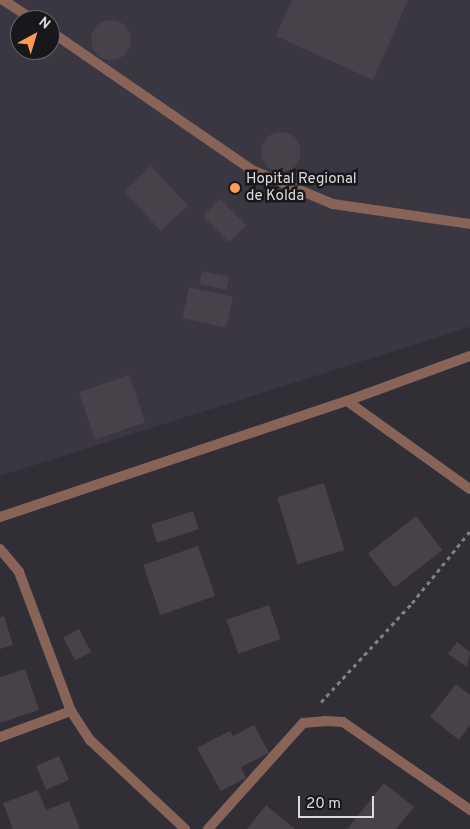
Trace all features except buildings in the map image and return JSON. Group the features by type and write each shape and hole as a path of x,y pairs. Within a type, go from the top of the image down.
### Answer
{"street":[{"path":"3,0 18,10"},
{"path":"60,38 252,170 333,204 470,224"},
{"path":"0,517 347,401 470,356"},
{"path":"347,401 470,489"},
{"path":"0,549 19,572 71,711 90,740 185,829"},
{"path":"0,737 71,711"},
{"path":"208,829 303,723 343,722 470,810"}],"path":[{"path":"303,723 412,603 470,531"}],"shaded area":[{"name":"Hopital Regional de Kolda","path":"0,0 470,0 470,327 0,476"}],"place":[{"name":"Hopital Regional de Kolda","path":"235,188"}]}
